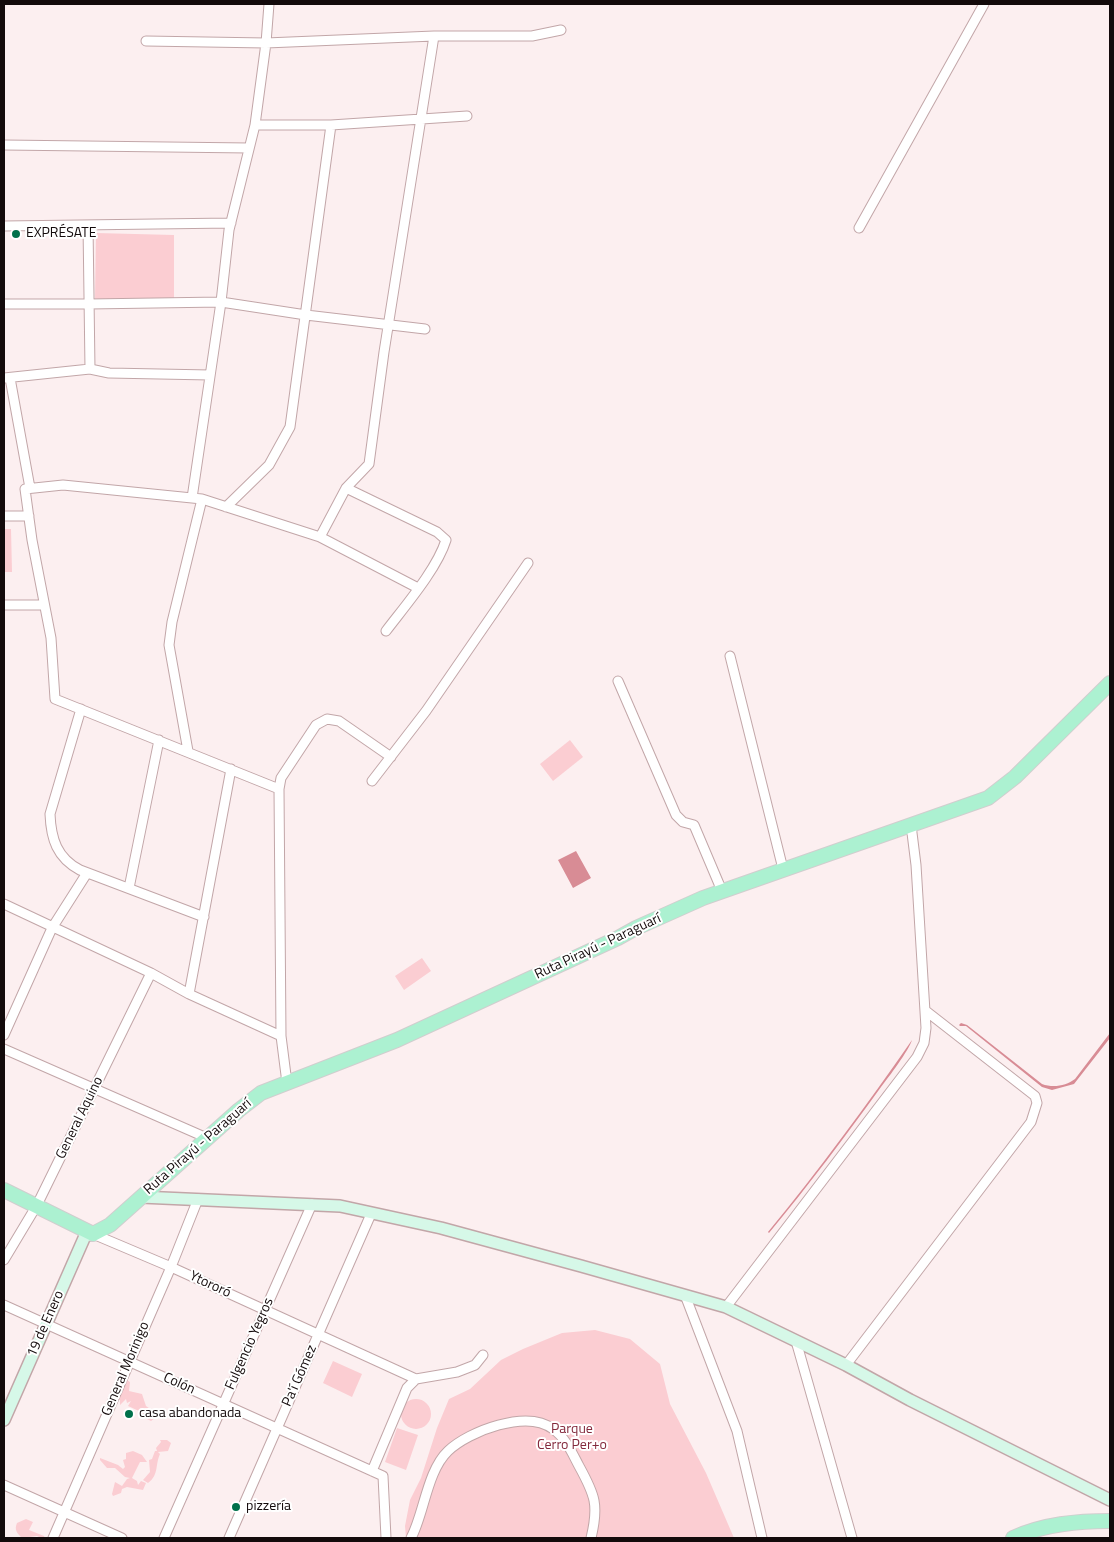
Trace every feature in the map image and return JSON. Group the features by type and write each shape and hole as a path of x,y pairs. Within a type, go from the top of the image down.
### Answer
{"main road":[{"name":"Ruta Pirayú - Paraguarí","path":"93,1234 110,1225 207,1138 261,1093 397,1040 636,928 722,891 988,798 1015,777 1110,683"},
{"name":"Ytororó","path":"4,1190 93,1234"},
{"path":"141,1197 340,1206 441,1228 726,1307 846,1365 910,1400 1110,1500"},
{"name":"19 de Enero","path":"4,1420 85,1236 93,1234"},
{"path":"1014,1538 1070,1522 1109,1520"}],"street":[{"path":"192,498 231,224 254,125 266,43 269,4"},
{"path":"859,228 984,4"},
{"path":"146,41 266,43 434,36 532,36 561,30"},
{"path":"320,537 346,488 368,464 434,36"},
{"path":"254,125 331,126 467,116"},
{"path":"226,507 269,465 290,427 331,126"},
{"path":"4,145 249,148"},
{"path":"4,226 231,224"},
{"path":"88,225 90,369"},
{"path":"4,304 221,302 425,329"},
{"path":"30,488 7,378 90,369 109,373 210,375"},
{"path":"279,788 55,699 51,638 32,540 25,489 63,485 202,499 320,537 418,588"},
{"path":"346,488 437,532 446,540 443,550 418,588 386,631"},
{"path":"188,751 169,644 172,622 202,499"},
{"path":"4,516 29,516"},
{"path":"372,781 426,711 528,563"},
{"path":"4,605 44,605"},
{"path":"730,656 783,869"},
{"path":"618,681 676,815 683,822 694,825 722,891"},
{"path":"81,709 50,814 51,832 59,852 72,866 87,873 204,917"},
{"path":"287,1083 281,1036 279,788 282,778 316,725 327,719 339,721 391,756"},
{"path":"129,888 159,740"},
{"path":"188,994 231,769"},
{"path":"726,1307 917,1057 924,1043 926,1011 916,865 911,825"},
{"path":"4,1035 52,928 87,873"},
{"path":"4,904 151,973 188,994 281,1036"},
{"name":"General Aquino","path":"4,1260 37,1206 151,973"},
{"path":"846,1365 1031,1122 1037,1104 1035,1096 926,1011"},
{"path":"4,1049 207,1138"},
{"name":"General Morinigo","path":"53,1538 171,1267 198,1199"},
{"name":"Fulgencio Yegros","path":"164,1538 312,1204"},
{"name":"Pa'í Gómez","path":"229,1538 370,1214"},
{"name":"Ytororó","path":"93,1234 171,1267 416,1379"},
{"path":"685,1295 737,1431 762,1538"},
{"name":"Colón","path":"4,1305 383,1476 386,1538"},
{"path":"796,1341 852,1538"},
{"path":"372,1471 407,1388 416,1379 456,1372 475,1365 483,1355"},
{"path":"411,1538 432,1477 446,1453 458,1442 473,1433 529,1420 540,1422 563,1436 591,1489 595,1509 590,1538"},
{"path":"4,1485 122,1538"}],"green space":[{"path":"96,233 174,235 174,298 95,300"},
{"path":"4,529 11,529 12,572 4,572"},
{"path":"570,740 583,757 553,781 540,764"},
{"path":"422,958 431,971 404,990 395,976"},
{"name":"Parque Cerro Per+o","path":"595,1330 630,1339 660,1364 670,1404 706,1473 734,1538 406,1538 405,1526 410,1500 421,1478 437,1428 449,1399 470,1389 501,1360 523,1349 562,1333"},
{"path":"333,1361 362,1374 352,1397 323,1383"},
{"path":"125,1379 130,1382 129,1391 142,1394 146,1406 156,1413 155,1418 151,1421 139,1415 139,1411 128,1406 131,1401 127,1403 126,1399 120,1405 120,1400 117,1399"},
{"path":"416,1399 427,1403 431,1414 427,1425 416,1429 405,1425 401,1414 405,1403"},
{"path":"397,1428 418,1435 406,1470 385,1462"},
{"path":"160,1440 167,1440 171,1443 168,1451 158,1452 160,1454 154,1477 148,1483 143,1480 150,1472 149,1460 152,1459 155,1451 157,1451 156,1448 161,1442"},
{"path":"133,1451 142,1455 147,1462 140,1462 132,1478 137,1481 138,1485 141,1481 146,1483 143,1490 127,1487 122,1489 121,1493 113,1496 115,1482 122,1486 130,1478 125,1477 115,1468 107,1468 100,1458 123,1469 125,1467 123,1460 126,1459 126,1453"},
{"path":"26,1519 33,1522 29,1530 45,1538 37,1536 22,1538 19,1535 16,1531 16,1525"}],"shaded area":[{"path":"576,851 591,878 573,888 558,860"},
{"path":"961,1023 967,1025 1042,1084 1051,1086 1064,1085 1075,1079 1110,1033 1110,1038 1074,1084 1052,1090 1042,1087 966,1026 960,1026"},
{"path":"912,1040 898,1064 854,1124 769,1233 842,1138"}],"place":[{"name":"EXPRÉSATE","path":"16,234"},
{"name":"casa abandonada","path":"129,1414"},
{"name":"pizzería","path":"236,1507"}]}
